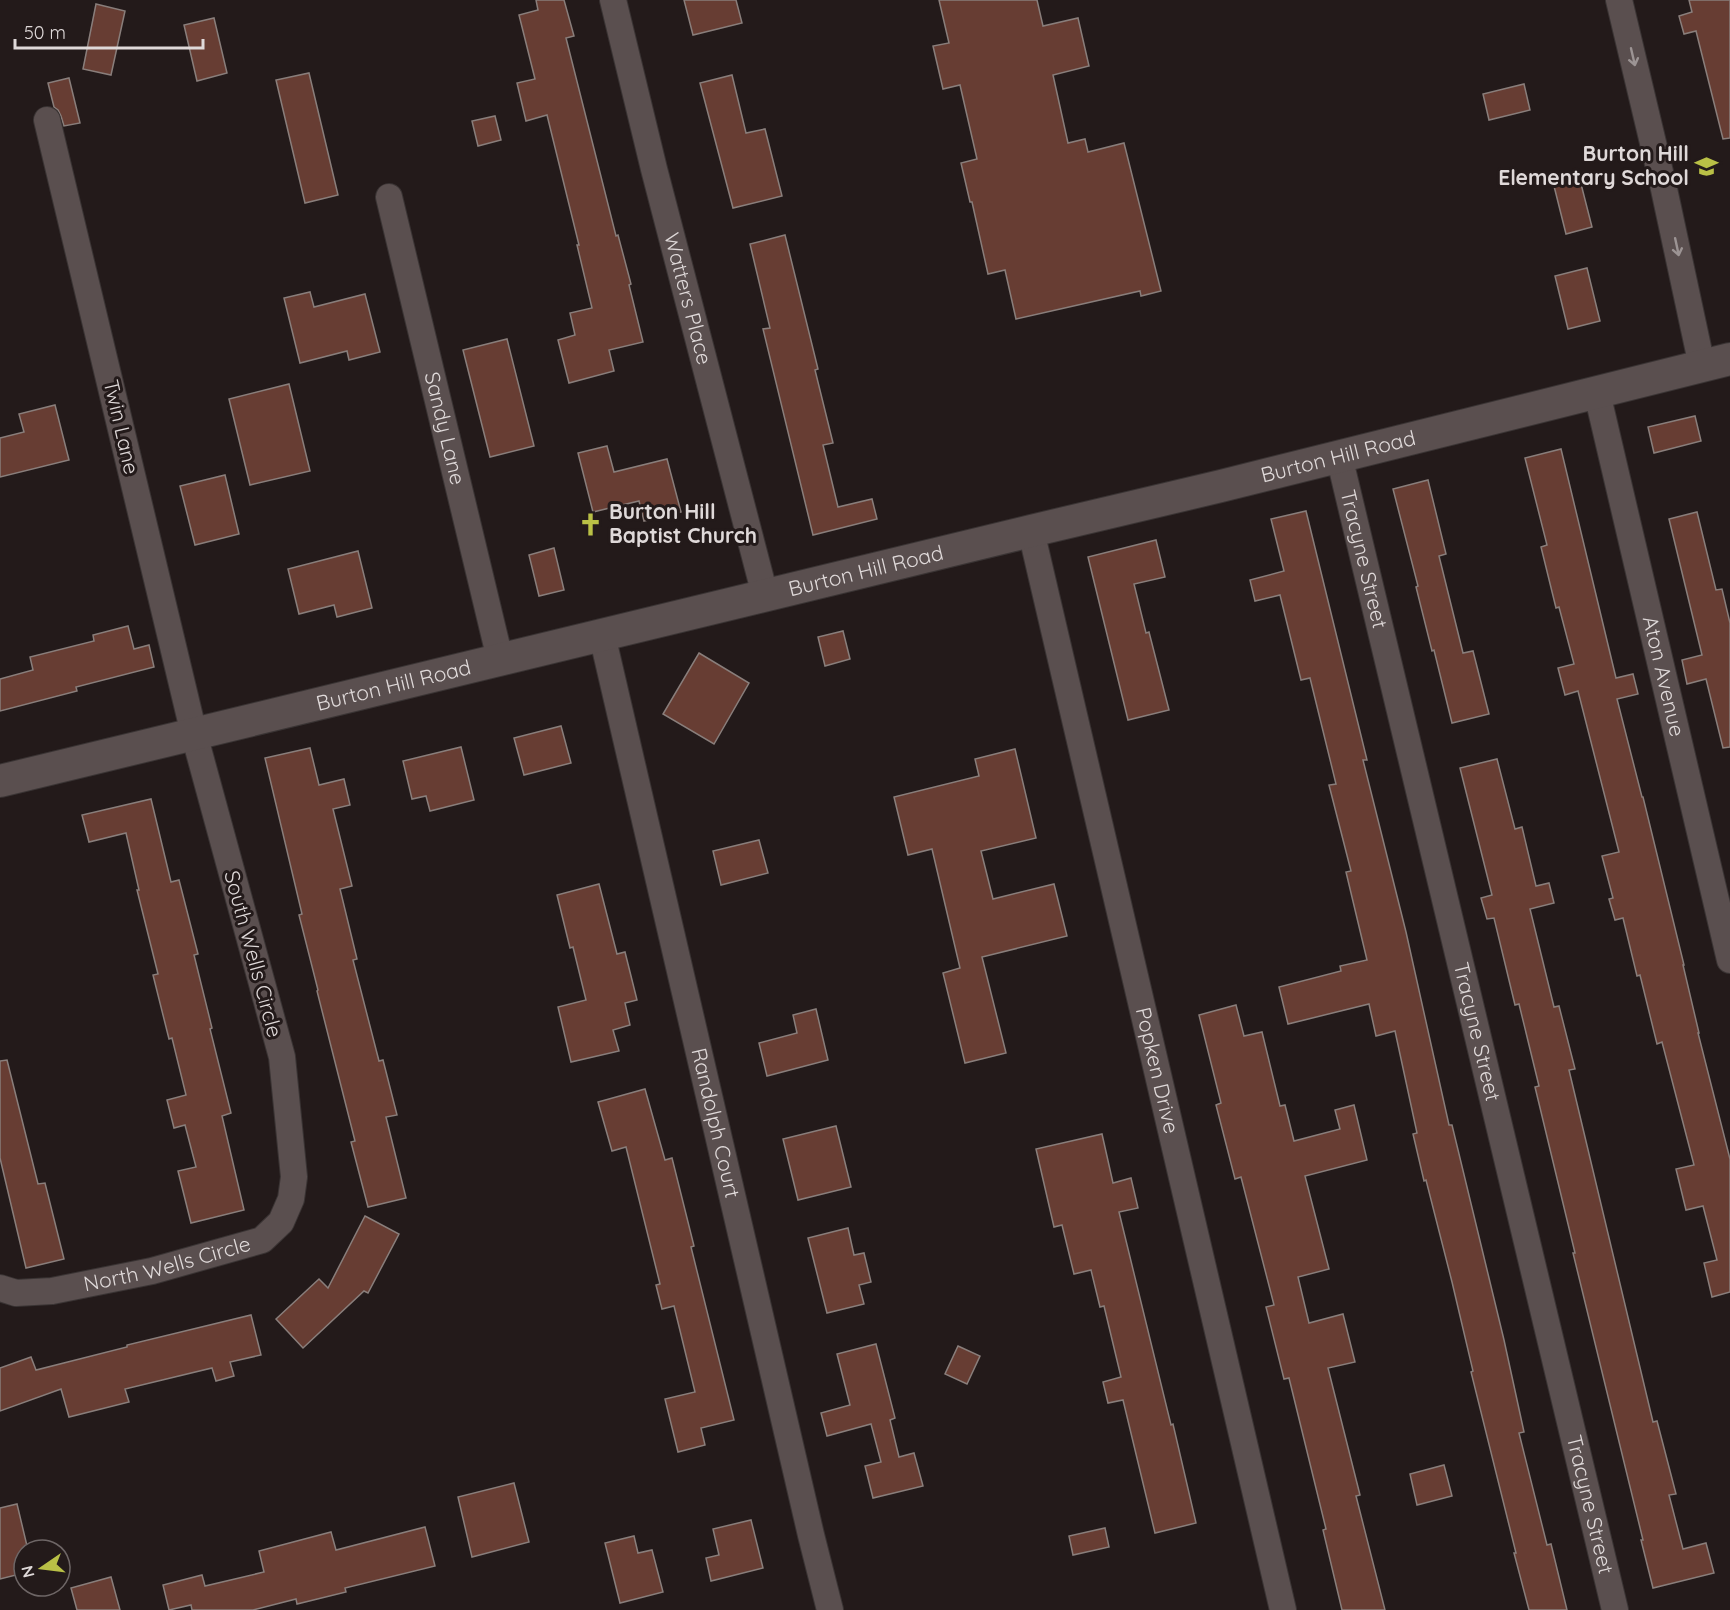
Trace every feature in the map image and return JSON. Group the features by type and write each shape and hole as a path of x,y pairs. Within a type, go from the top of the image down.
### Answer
{"street":[{"name":"Watters Place","path":"613,0 654,169 765,595"},
{"path":"1619,0 1664,189 1716,362"},
{"name":"Twin Lane","path":"48,120 194,734"},
{"name":"Sandy Lane","path":"389,197 500,659"},
{"name":"Burton Hill Road","path":"0,781 1221,486 1716,362"},
{"name":"Aton Avenue","path":"1597,393 1730,960"},
{"name":"Tracyne Street","path":"1340,456 1615,1610"},
{"name":"Popken Drive","path":"1031,531 1283,1610"},
{"name":"Randolph Court","path":"602,635 830,1610"},
{"name":"South Wells Circle","path":"194,734 282,1057 294,1177"},
{"name":"North Wells Circle","path":"0,1288 16,1293 52,1291 152,1271 262,1240 281,1222 291,1199 294,1177"}],"building":[{"path":"536,0 564,0 574,36 566,38 616,236 618,235 631,284 629,285 643,342 609,350 614,371 569,383 558,340 575,335 570,313 592,308 547,115 526,121 517,83 535,79 519,15 538,10"},
{"path":"684,0 736,0 742,23 693,35"},
{"path":"939,0 1037,0 1043,26 1078,18 1089,66 1053,75 1068,143 1085,139 1088,152 1124,143 1161,291 1141,296 1140,291 1016,319 1005,270 988,274 972,202 970,202 961,163 977,159 960,85 943,89 933,46 949,43"},
{"path":"1689,0 1730,0 1730,138 1723,139 1696,31 1684,34 1679,16 1692,12"},
{"path":"96,4 125,11 111,75 83,69"},
{"path":"214,18 227,73 197,81 184,25"},
{"path":"309,73 338,195 305,203 276,80"},
{"path":"732,75 746,133 765,129 782,196 733,208 700,83"},
{"path":"69,78 80,123 64,126 58,110 54,107 48,83"},
{"path":"1524,84 1530,110 1489,120 1483,94"},
{"path":"495,116 501,140 478,146 472,121"},
{"path":"1580,180 1592,227 1566,234 1554,186"},
{"path":"785,235 818,369 815,370 833,443 823,445 838,507 872,499 877,519 813,535 763,329 770,328 750,244"},
{"path":"1587,268 1600,321 1568,329 1555,276"},
{"path":"310,292 314,307 365,294 380,352 349,360 347,351 300,363 284,298"},
{"path":"507,339 534,446 490,457 463,350"},
{"path":"289,384 310,471 250,485 229,399"},
{"path":"55,405 69,460 0,477 0,438 24,432 19,414"},
{"path":"1695,416 1701,441 1654,453 1648,427"},
{"path":"607,446 614,472 667,459 681,512 644,521 639,501 593,512 578,453"},
{"path":"1561,449 1616,678 1633,674 1638,694 1617,699 1643,797 1730,1159 1730,1292 1712,1297 1704,1263 1717,1260 1703,1206 1686,1210 1676,1169 1694,1165 1662,1042 1657,1044 1623,918 1615,920 1609,899 1613,898 1602,856 1619,852 1578,691 1565,695 1558,668 1574,664 1559,607 1556,608 1541,547 1547,545 1525,458"},
{"path":"225,475 239,534 195,545 180,486"},
{"path":"1428,480 1446,554 1439,556 1463,653 1473,651 1489,714 1452,723 1393,489"},
{"path":"1306,511 1367,760 1363,760 1406,932 1449,1125 1452,1125 1504,1340 1524,1432 1519,1433 1547,1545 1551,1544 1567,1610 1529,1610 1471,1372 1473,1371 1452,1282 1413,1134 1417,1133 1395,1031 1376,1036 1369,1004 1288,1024 1279,987 1341,971 1340,966 1367,960 1346,872 1351,871 1329,785 1336,784 1310,678 1301,680 1280,595 1255,601 1250,580 1284,571 1271,519"},
{"path":"1697,512 1716,590 1722,589 1730,623 1730,747 1723,748 1706,679 1687,684 1682,660 1702,655 1669,519"},
{"path":"1156,540 1165,577 1134,584 1169,710 1128,720 1088,557"},
{"path":"554,548 564,590 539,596 529,555"},
{"path":"358,551 372,608 337,617 334,605 299,614 288,569"},
{"path":"128,626 134,649 149,645 154,667 76,687 77,691 0,711 0,679 33,670 30,657 94,641 93,635"},
{"path":"843,631 850,659 825,666 818,637"},
{"path":"699,653 749,683 714,744 663,714"},
{"path":"561,726 571,763 524,775 514,738"},
{"path":"461,747 474,800 430,811 426,796 412,799 403,761"},
{"path":"310,748 319,785 344,779 350,805 333,809 352,886 340,889 357,959 353,960 379,1061 383,1060 397,1115 386,1117 406,1198 368,1207 351,1142 355,1141 299,915 302,914 265,758"},
{"path":"1015,749 1036,838 981,851 993,899 1054,884 1067,936 982,957 1006,1053 965,1063 943,973 960,968 932,849 908,855 894,797 979,776 975,759"},
{"path":"1497,759 1515,829 1522,827 1536,886 1549,883 1554,903 1530,909 1554,1007 1559,1006 1575,1069 1569,1070 1653,1422 1657,1421 1676,1494 1669,1495 1683,1549 1706,1543 1714,1573 1653,1588 1573,1253 1575,1253 1535,1087 1539,1086 1519,1004 1515,1005 1494,918 1487,919 1481,898 1492,895 1460,768"},
{"path":"151,799 171,882 179,880 198,954 194,955 231,1113 222,1116 244,1210 191,1223 178,1171 196,1167 185,1125 174,1128 167,1100 186,1095 153,975 158,974 137,890 139,890 126,833 89,842 82,815"},
{"path":"759,840 768,873 721,885 713,851"},
{"path":"599,884 617,954 625,952 637,1000 625,1003 630,1025 613,1030 619,1051 571,1062 558,1007 586,1000 557,895"},
{"path":"1236,1005 1244,1036 1262,1032 1280,1106 1285,1105 1294,1141 1340,1129 1335,1110 1354,1105 1367,1160 1305,1176 1329,1269 1298,1277 1309,1323 1343,1314 1355,1362 1328,1368 1360,1495 1356,1496 1385,1610 1342,1610 1323,1530 1326,1529 1289,1378 1284,1379 1266,1307 1274,1305 1241,1177 1235,1179 1216,1105 1221,1103 1199,1015"},
{"path":"816,1009 828,1060 767,1076 759,1043 797,1033 793,1015"},
{"path":"7,1060 38,1184 45,1183 64,1259 26,1268 0,1158 0,1061"},
{"path":"645,1089 665,1160 672,1158 694,1246 691,1247 734,1420 701,1428 705,1445 678,1452 665,1399 695,1392 674,1306 662,1309 656,1285 660,1284 626,1147 612,1151 598,1102"},
{"path":"836,1126 851,1187 798,1200 783,1139"},
{"path":"1102,1134 1113,1183 1131,1178 1138,1208 1119,1212 1196,1523 1155,1533 1123,1400 1108,1403 1103,1382 1121,1377 1104,1306 1100,1307 1091,1270 1074,1274 1062,1225 1054,1227 1036,1149"},
{"path":"365,1216 399,1234 368,1293 364,1291 303,1348 276,1319 319,1279 328,1288"},
{"path":"848,1228 854,1255 864,1253 871,1282 859,1285 864,1304 827,1313 808,1238"},
{"path":"251,1315 261,1355 230,1362 234,1376 216,1381 212,1368 125,1389 129,1402 69,1417 61,1389 0,1411 0,1368 31,1357 36,1370"},
{"path":"876,1344 895,1418 890,1420 899,1457 914,1453 923,1486 873,1498 865,1466 881,1462 871,1424 827,1436 821,1413 850,1405 837,1354"},
{"path":"958,1346 980,1356 967,1384 945,1374"},
{"path":"1444,1465 1452,1496 1417,1505 1410,1474"},
{"path":"514,1483 529,1542 472,1557 458,1497"},
{"path":"17,1504 25,1538 12,1538 12,1576 0,1579 0,1508"},
{"path":"751,1520 763,1568 711,1581 706,1558 719,1555 713,1529"},
{"path":"425,1527 435,1566 345,1588 346,1592 297,1604 296,1599 253,1610 192,1610 191,1605 169,1610 163,1585 202,1575 205,1586 264,1572 259,1551 331,1532 336,1550"},
{"path":"1105,1528 1109,1547 1073,1555 1069,1536"},
{"path":"634,1536 638,1553 652,1550 663,1592 620,1603 605,1543"},
{"path":"111,1577 120,1610 77,1610 72,1588"}],"place":[{"name":"Burton Hill Elementary School","path":"1707,166"},
{"name":"Burton Hill Baptist Church","path":"591,524"}]}
